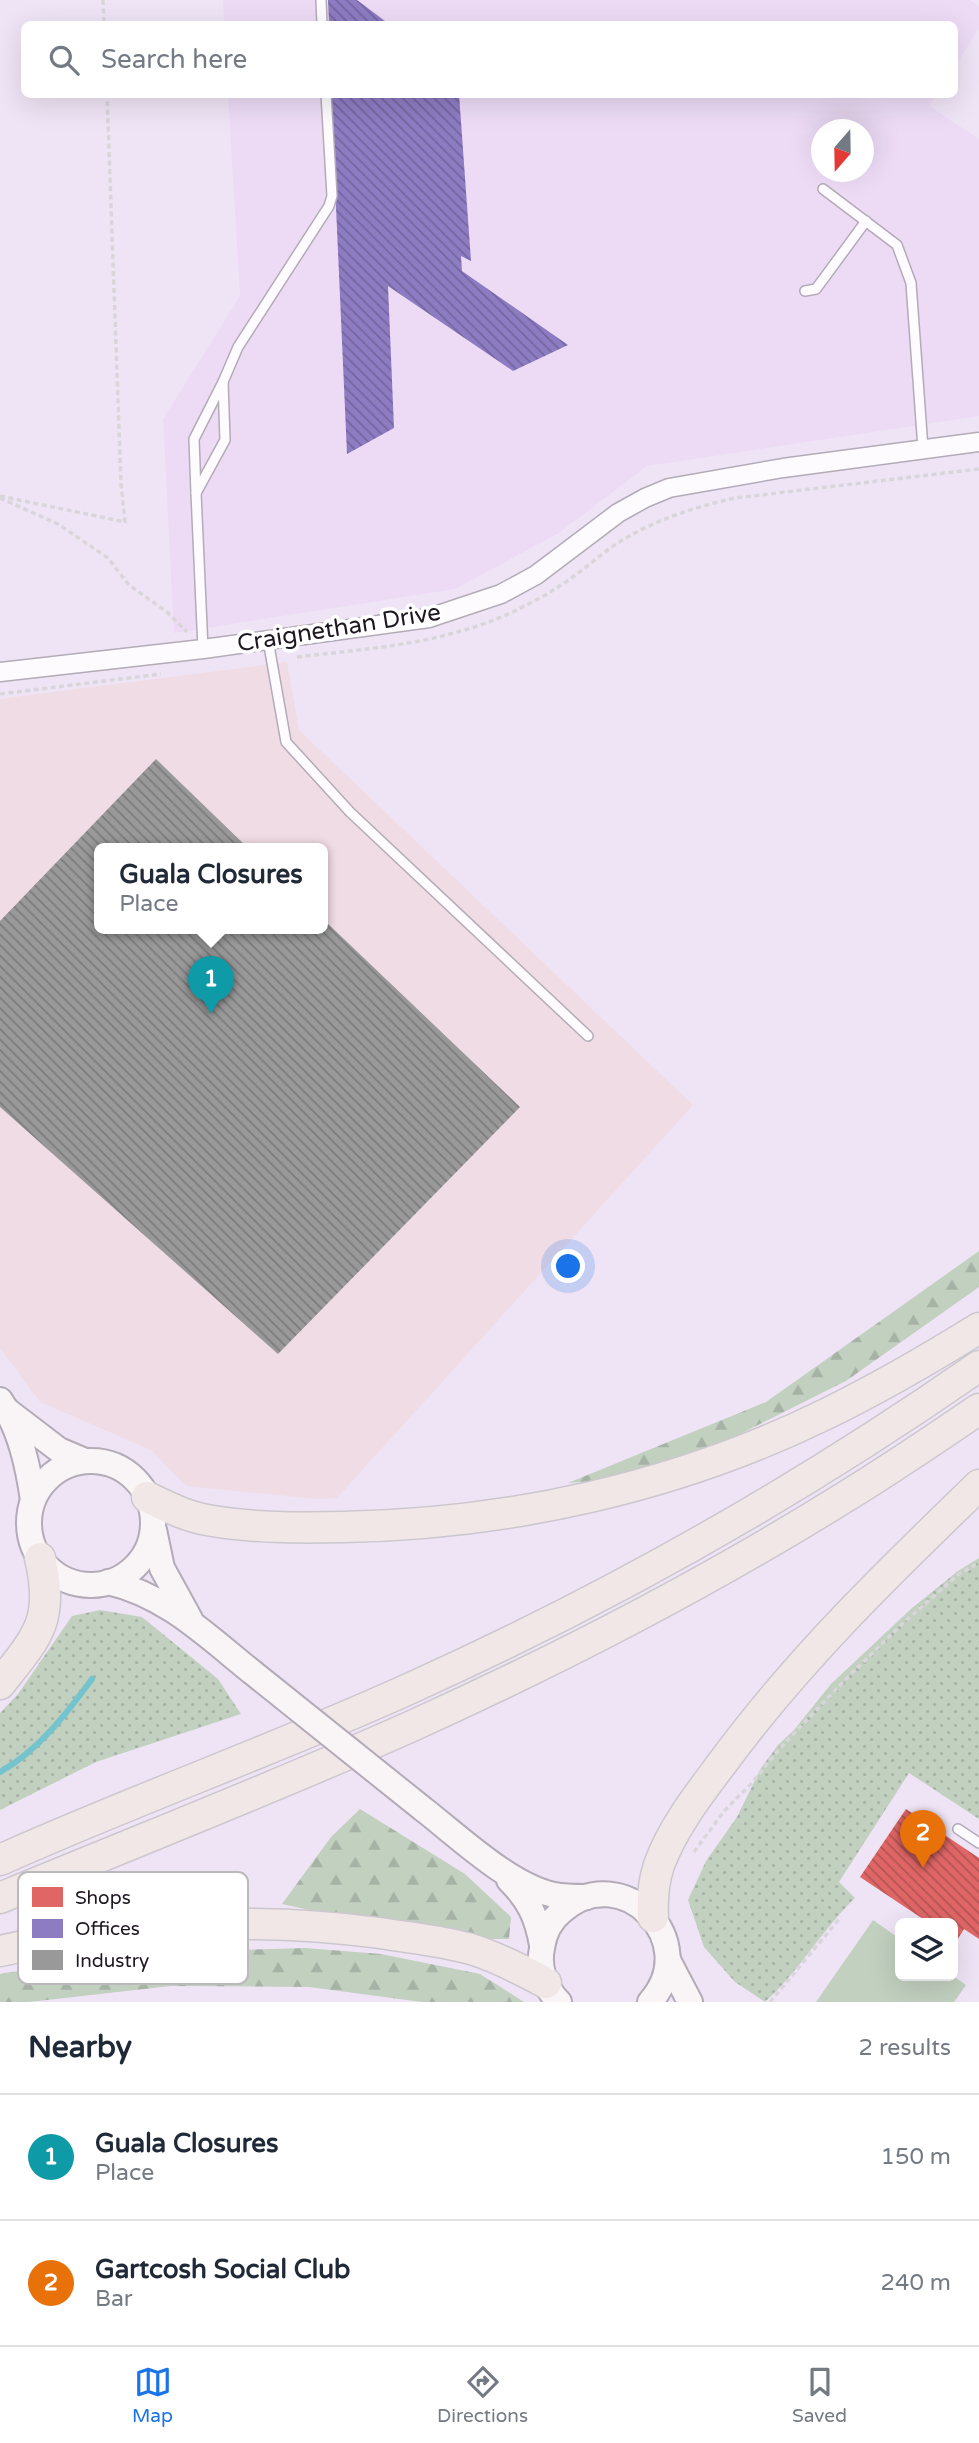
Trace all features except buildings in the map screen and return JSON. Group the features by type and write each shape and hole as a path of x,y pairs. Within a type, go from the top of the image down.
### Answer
{"highway":[{"path":"150,1511 176,1511 205,1520 275,1526 381,1526 486,1517 555,1505 679,1472 775,1436 872,1390 979,1328"},
{"path":"0,1860 412,1688 512,1640 743,1516 858,1447 979,1366"},
{"path":"64,1872 399,1732 648,1611 833,1504 979,1409"},
{"path":"653,1917 652,1895 667,1845 692,1804 737,1742 832,1630 979,1485"},
{"path":"0,1684 30,1644 44,1616 46,1583 40,1558"},
{"path":"0,1898 18,1891"},
{"path":"248,1923 358,1930 470,1949 516,1967 553,1993"},
{"path":"0,1951 18,1948"}],"street":[{"name":"Craignethan Drive","path":"0,672 203,649 429,618 500,594 536,575 618,513 669,488 783,468 979,442"},
{"path":"4,1405 59,1450 85,1461"},
{"path":"4,1405 28,1466 33,1500 30,1530 33,1544 40,1558 54,1572 71,1581 89,1584 108,1582 129,1571 145,1555 151,1540 150,1511"},
{"path":"33,1500 42,1485 54,1473 68,1465 85,1461 104,1462 122,1469 137,1480 150,1511 162,1568 192,1622"},
{"path":"108,1582 138,1591 192,1622 494,1865 525,1896 533,1910 542,1945"},
{"path":"494,1865 542,1892 586,1897"},
{"path":"553,1993 540,1958 546,1932 555,1917 569,1904 604,1894 623,1897 640,1905 662,1930 668,1960 662,1984 650,2002"},
{"path":"668,1960 691,2002"}],"lane":[{"path":"321,0 323,21"},
{"path":"203,649 194,439 238,347 329,206 332,196 327,98"},
{"path":"823,189 897,245 911,283 923,449"},
{"path":"805,291 816,289 866,221"},
{"path":"196,493 225,440 223,382"},
{"path":"268,640 286,742 350,811 588,1036"},
{"path":"958,1829 979,1843"}],"path":[{"path":"103,0 104,21"},
{"path":"0,497 125,522 121,484 107,98"},
{"path":"0,497 58,524 108,558 129,585 167,612 203,649"},
{"path":"690,1857 725,1810 846,1678 959,1574 979,1563"},
{"path":"770,2002 841,1917"}],"shaded area":[{"path":"223,0 970,0 979,6 979,29 958,61 958,21 224,21"},
{"path":"228,98 934,98 929,106 979,139 979,416 647,466 559,533 455,589 174,633 163,419 240,296"},
{"path":"287,662 299,730 693,1105 337,1498 317,1499 186,1486 151,1450 40,1402 0,1348 0,699"}],"green space":[{"path":"979,1251 979,1287 846,1381 658,1475 568,1483 766,1402"},
{"path":"979,1558 979,1819 909,1773 839,1882 855,1898 765,2002 735,1982 704,1947 688,1900 706,1861 737,1817 761,1768 831,1684 912,1608 958,1571"},
{"path":"100,1610 142,1617 218,1679 241,1714 96,1762 0,1810 0,1713 18,1694 72,1616"},
{"path":"360,1809 465,1874 511,1917 509,1939 487,1939 359,1921 282,1904 331,1837"},
{"path":"873,1920 895,1935 895,1981 958,1979 966,1985 954,2002 816,2002"},
{"path":"306,1948 381,1954 480,1974 524,2002 422,2002 309,1987 171,1986 29,2002 0,2002 0,1974 18,1971 18,1984 248,1984 248,1950"}],"waterway":[{"path":"0,1772 39,1742 62,1718 92,1679"}],"place":[{"name":"Guala Closures","path":"211,1014"},
{"name":"Gartcosh Social Club","path":"923,1868"}]}
